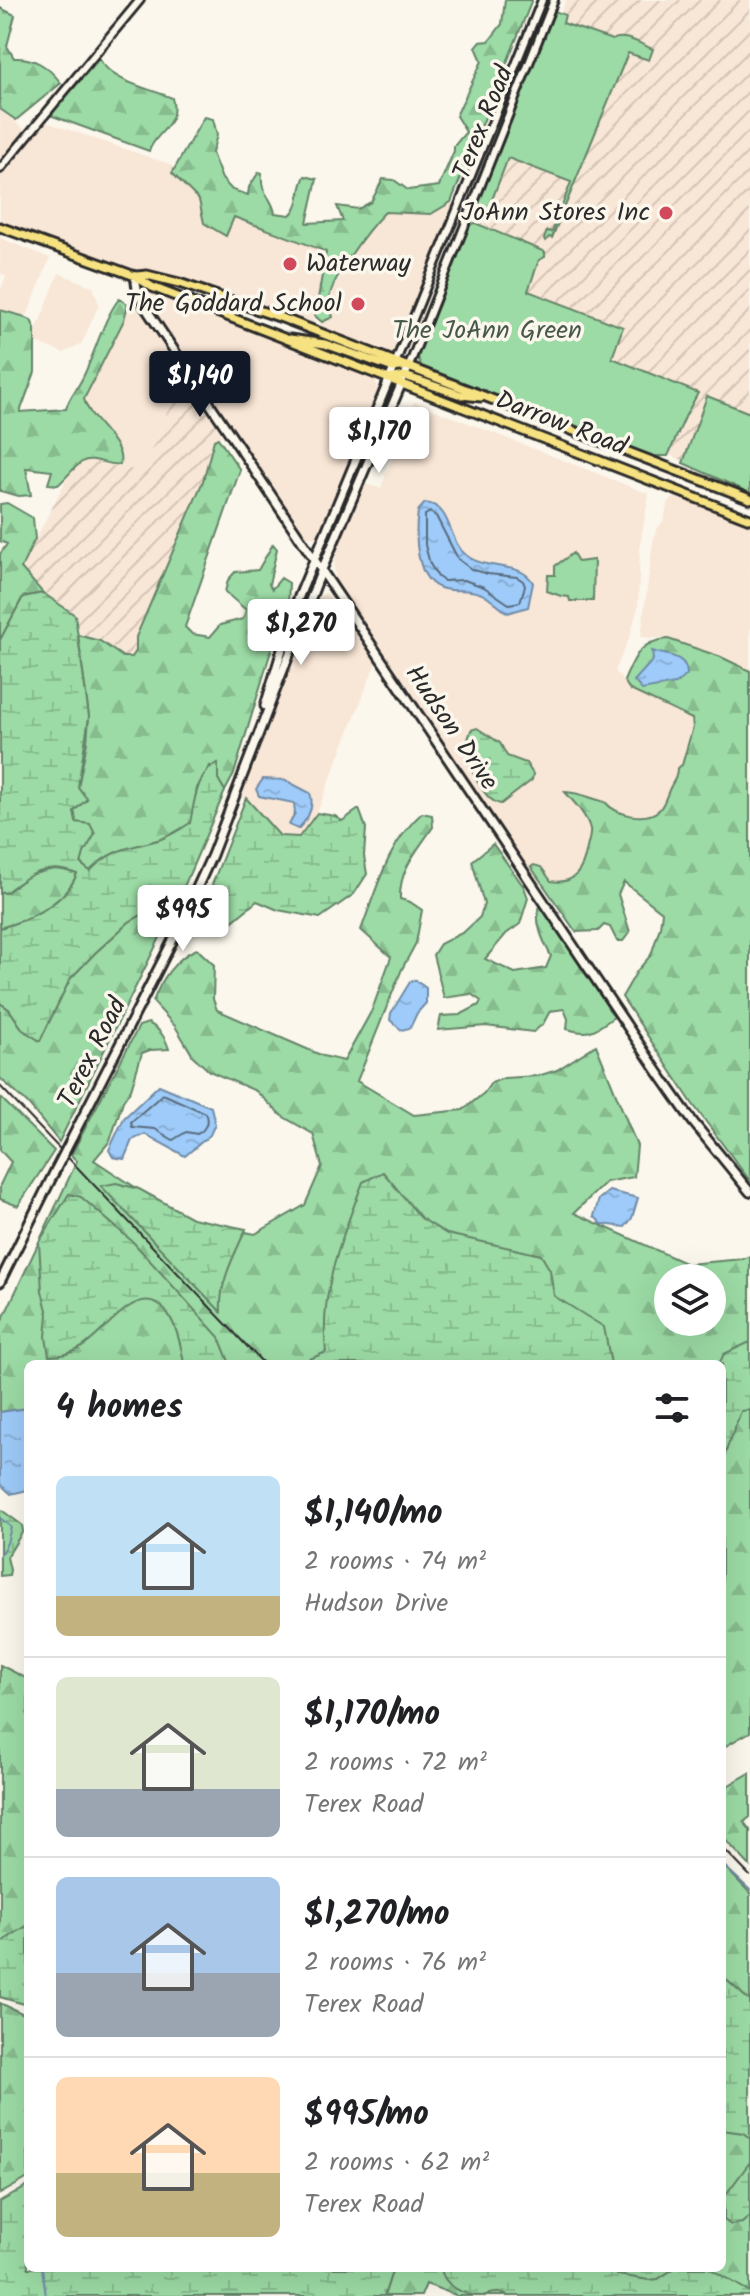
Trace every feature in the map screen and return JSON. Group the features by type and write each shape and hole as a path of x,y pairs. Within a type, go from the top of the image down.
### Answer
{"main road":[{"name":"Darrow Road","path":"0,227 135,276 152,287 389,379 403,380 750,519"},
{"name":"Darrow Road","path":"135,276 147,275 211,293 307,327 395,365 409,366 750,499"},
{"name":"Hudson Drive","path":"135,276 145,307 321,572 667,1086 750,1192"},
{"path":"206,307 211,293"},
{"path":"302,339 307,327"},
{"path":"284,338 325,344 395,365"},
{"name":"Terex Road","path":"252,750 285,635 395,365"},
{"name":"Terex Road","path":"0,1282 175,936 212,855 321,572 409,366"},
{"path":"403,380 461,395 491,398"}],"street":[{"path":"0,169 140,0"},
{"path":"541,1 553,3"},
{"name":"Terex Road","path":"395,365 541,1"},
{"name":"Terex Road","path":"409,366 553,3"},
{"path":"456,213 468,218"}],"shaded area":[{"path":"566,0 750,0 750,486 669,455 698,393 612,358 547,297 527,291 539,260 475,223"},
{"path":"0,110 26,131 0,166"},
{"path":"40,120 169,164 218,198 287,233 330,250 312,327 206,289 135,276 0,227 0,169"},
{"path":"451,202 456,213 396,361 315,330 333,317 329,303 333,289 364,233 385,211 431,214"},
{"path":"0,238 50,258 25,321 0,311 0,292 6,276 0,273"},
{"path":"59,273 93,287 99,304 82,343 64,353 32,341"},
{"path":"152,292 375,378 378,389 317,537 301,538 145,301"},
{"path":"135,301 183,375 141,475 120,464 122,457 118,447 88,413 84,399 124,320 128,304"},
{"path":"183,375 222,435 214,440 203,481 136,636 136,651 132,657 123,657 100,641 78,635 75,615 43,593 21,568 68,476 82,461 120,464 141,474"},
{"path":"414,402 649,494 640,544 638,607 615,671 630,690 692,719 693,727 682,765 659,810 635,816 575,792 566,793 590,830 581,870 563,883 551,881 541,867 531,868 540,881 532,882 357,620 336,581 334,567 338,545 364,484 381,488"},
{"path":"676,497 750,525 750,671 721,657 668,639 641,637 653,542 664,520 668,502"},
{"path":"326,593 376,662 317,813 299,837 280,836 246,798 239,797 314,599"}],"green space":[{"path":"505,0 532,0 451,202 431,214 385,212 360,242 335,283 329,304 333,317 322,322 315,316 326,252 234,217 226,236 204,223 199,200 172,173 204,117 213,119 217,135 212,153 222,179 232,190 248,195 249,187 259,172 262,173 264,191 275,213 290,215 296,207 305,176 317,179 307,223 343,221 337,206 358,209 371,202 383,179 394,180 408,190 439,186 454,146 466,132 456,116 482,61 476,47 480,42 489,41 502,24"},
{"path":"0,8 15,15 7,46 14,58 40,64 61,83 16,120 0,109"},
{"path":"554,11 565,15 563,23 612,40 627,38 653,49 649,60 628,53 552,238 546,241 547,231 552,232 571,182 508,158 487,213 492,215 487,218 476,213 476,206"},
{"path":"99,59 114,74 132,84 172,98 174,107 170,122 149,151 50,115"},
{"name":"The JoAnn Green","path":"475,223 545,252 528,291 623,327 612,358 698,393 668,456 652,456 421,366 419,347 465,231"},
{"path":"119,299 128,304 124,320 84,399 93,417 113,440 120,464 86,460 58,485 48,484 52,471 26,468 31,495 19,496 0,491 0,310 31,320 35,329 35,372 20,412 66,409"},
{"path":"707,396 750,413 750,493 683,463"},
{"path":"218,438 240,470 185,627 192,634 210,637 220,625 243,619 246,610 225,592 228,580 235,572 258,570 273,544 277,549 269,584 272,589 281,578 289,583 288,606 273,644 234,774 225,791 210,766 197,788 191,823 165,837 115,853 90,871 81,864 83,853 74,811 87,799 78,787 89,717 78,635 100,641 123,657 132,657 136,651 136,637 203,481 214,440"},
{"path":"7,503 33,518 35,539 21,568 43,593 23,597 0,640 0,554 7,544 0,541 0,504"},
{"path":"573,553 578,562 594,560 593,601 570,601 569,597 547,591 548,575 555,575 555,566"},
{"path":"43,593 75,615 89,717 78,787 87,799 74,811 76,822 90,824 95,834 81,864 90,871 123,849 165,837 190,823 201,780 218,763 218,779 225,791 177,903 145,913 129,922 95,953 70,979 40,1041 23,1030 9,1009 0,1003 0,928 23,920 55,902 77,874 47,870 31,875 5,893 0,891 0,640 23,597"},
{"path":"668,639 721,657 750,671 750,1181 692,1103 622,997 637,971 651,955 662,912 624,882 618,894 630,932 623,941 617,941 610,927 604,925 598,931 576,932 531,867 541,867 551,881 559,882 572,878 583,863 590,829 583,814 565,792 605,802 631,815 653,814 663,805 677,768 682,765 693,727 692,719 630,690 624,681 644,647"},
{"path":"477,728 500,743 507,756 526,763 533,774 532,780 501,804 483,790 470,765 466,745 471,730"},
{"path":"246,798 280,836 299,837 317,813 335,816 342,821 359,809 366,828 364,856 367,874 354,894 320,918 278,910 257,901 222,930 207,926 199,918"},
{"path":"422,813 432,815 433,827 410,861 400,888 400,899 422,910 416,943 402,969 357,1081 414,1115 463,1110 491,1083 557,1070 596,1045 637,1146 634,1177 606,1182 574,1213 687,1264 750,1256 750,1732 726,1746 726,1360 460,1360 363,1337 308,1360 24,1360 24,1409 0,1412 0,1325 77,1161 71,1155 139,1026 148,1023 156,1028 169,1049 142,1053 110,1141 94,1160 182,1218 255,1234 305,1205 322,1166 313,1134 282,1116 256,1091 209,1071 193,1056 175,1026 153,1002 170,971 182,958 197,949 214,965 213,999 217,1010 323,1056 344,1061 372,1010 391,957 361,930 392,852"},
{"path":"493,844 524,887 528,898 520,924 506,934 485,959 515,973 546,968 551,956 540,932 538,918 540,906 545,909 614,1017 597,1028 587,1032 567,1029 568,1019 564,1009 550,1011 543,1024 533,1032 486,1026 438,1030 441,1016 460,1015 481,1001 471,994 444,998 433,955 440,944 464,932 480,917 484,904 472,861"},
{"path":"58,868 77,874 64,894 34,915 0,928 0,891 6,893 29,875"},
{"path":"177,903 59,1142 28,1104 0,1078 0,1003 9,1009 23,1030 40,1040 70,979 95,953 129,922 145,913"},
{"path":"0,1097 54,1151 18,1206 0,1199 0,1185 11,1162 0,1150"},
{"path":"383,1172 421,1218 447,1234 541,1255 550,1270 554,1296 604,1327 610,1360 308,1360 326,1352 329,1286 340,1244 363,1182"},
{"path":"116,1183 139,1189 192,1218 246,1229 225,1280 221,1312 101,1186"},
{"path":"69,1194 81,1197 133,1242 219,1337 228,1360 183,1360 169,1315 162,1306 152,1301 141,1301 127,1308 92,1340 73,1352 49,1356 46,1337 48,1314 42,1291 39,1242"},
{"path":"750,1342 750,1410 741,1411 726,1453 726,1360 721,1360 724,1354"},
{"path":"0,1509 22,1525 23,1531 7,1557 9,1575 0,1576"},
{"path":"0,1665 24,1677 24,2004 0,1997"},
{"path":"750,1773 750,1817 744,1822 750,1830 750,1866 726,1840 726,1787"},
{"path":"726,1868 750,1893 750,2296 458,2296 426,2284 421,2296 384,2296 392,2272 726,2272"},
{"path":"24,1928 24,2004 0,1997 0,1943"},
{"path":"726,1980 750,2001 750,2138 743,2133 726,2131"},
{"path":"0,2003 24,2014 24,2180 0,2194"},
{"path":"750,2162 750,2216 742,2223 731,2225 726,2221 726,2194"},
{"path":"24,2188 24,2272 392,2272 384,2296 0,2296 0,2202"},
{"path":"617,2272 617,2275 649,2280 658,2279 669,2272 716,2272 750,2292 750,2296 508,2296 498,2293 482,2296 461,2292 443,2274"}],"water":[{"path":"425,503 440,510 466,555 483,563 520,571 527,576 533,583 528,607 508,613 482,594 434,585 422,567 417,544 418,511"},
{"path":"652,651 680,659 687,675 675,684 642,690 634,681 653,660"},
{"path":"263,779 285,780 310,793 310,812 298,829 289,825 295,813 294,803 259,796 256,789"},
{"path":"415,980 426,988 426,1003 410,1028 401,1030 390,1020 391,1013 410,982"},
{"path":"159,1085 211,1107 215,1124 210,1135 185,1156 145,1134 132,1140 124,1159 113,1157 109,1150 124,1118"},
{"path":"609,1191 638,1198 632,1218 625,1227 602,1224 594,1216 599,1199"},
{"path":"24,1409 24,1491 11,1494 0,1484 0,1412"}],"waterway":[{"path":"0,1518 11,1527 0,1555"},
{"path":"726,1868 750,1890"},
{"path":"43,2272 46,2296"}],"railway":[{"path":"0,1086 260,1360"},
{"path":"726,1851 750,1876"}],"place":[{"name":"JoAnn Stores Inc","path":"666,213"},
{"name":"Waterway","path":"290,264"},
{"name":"The Goddard School","path":"358,304"}]}
